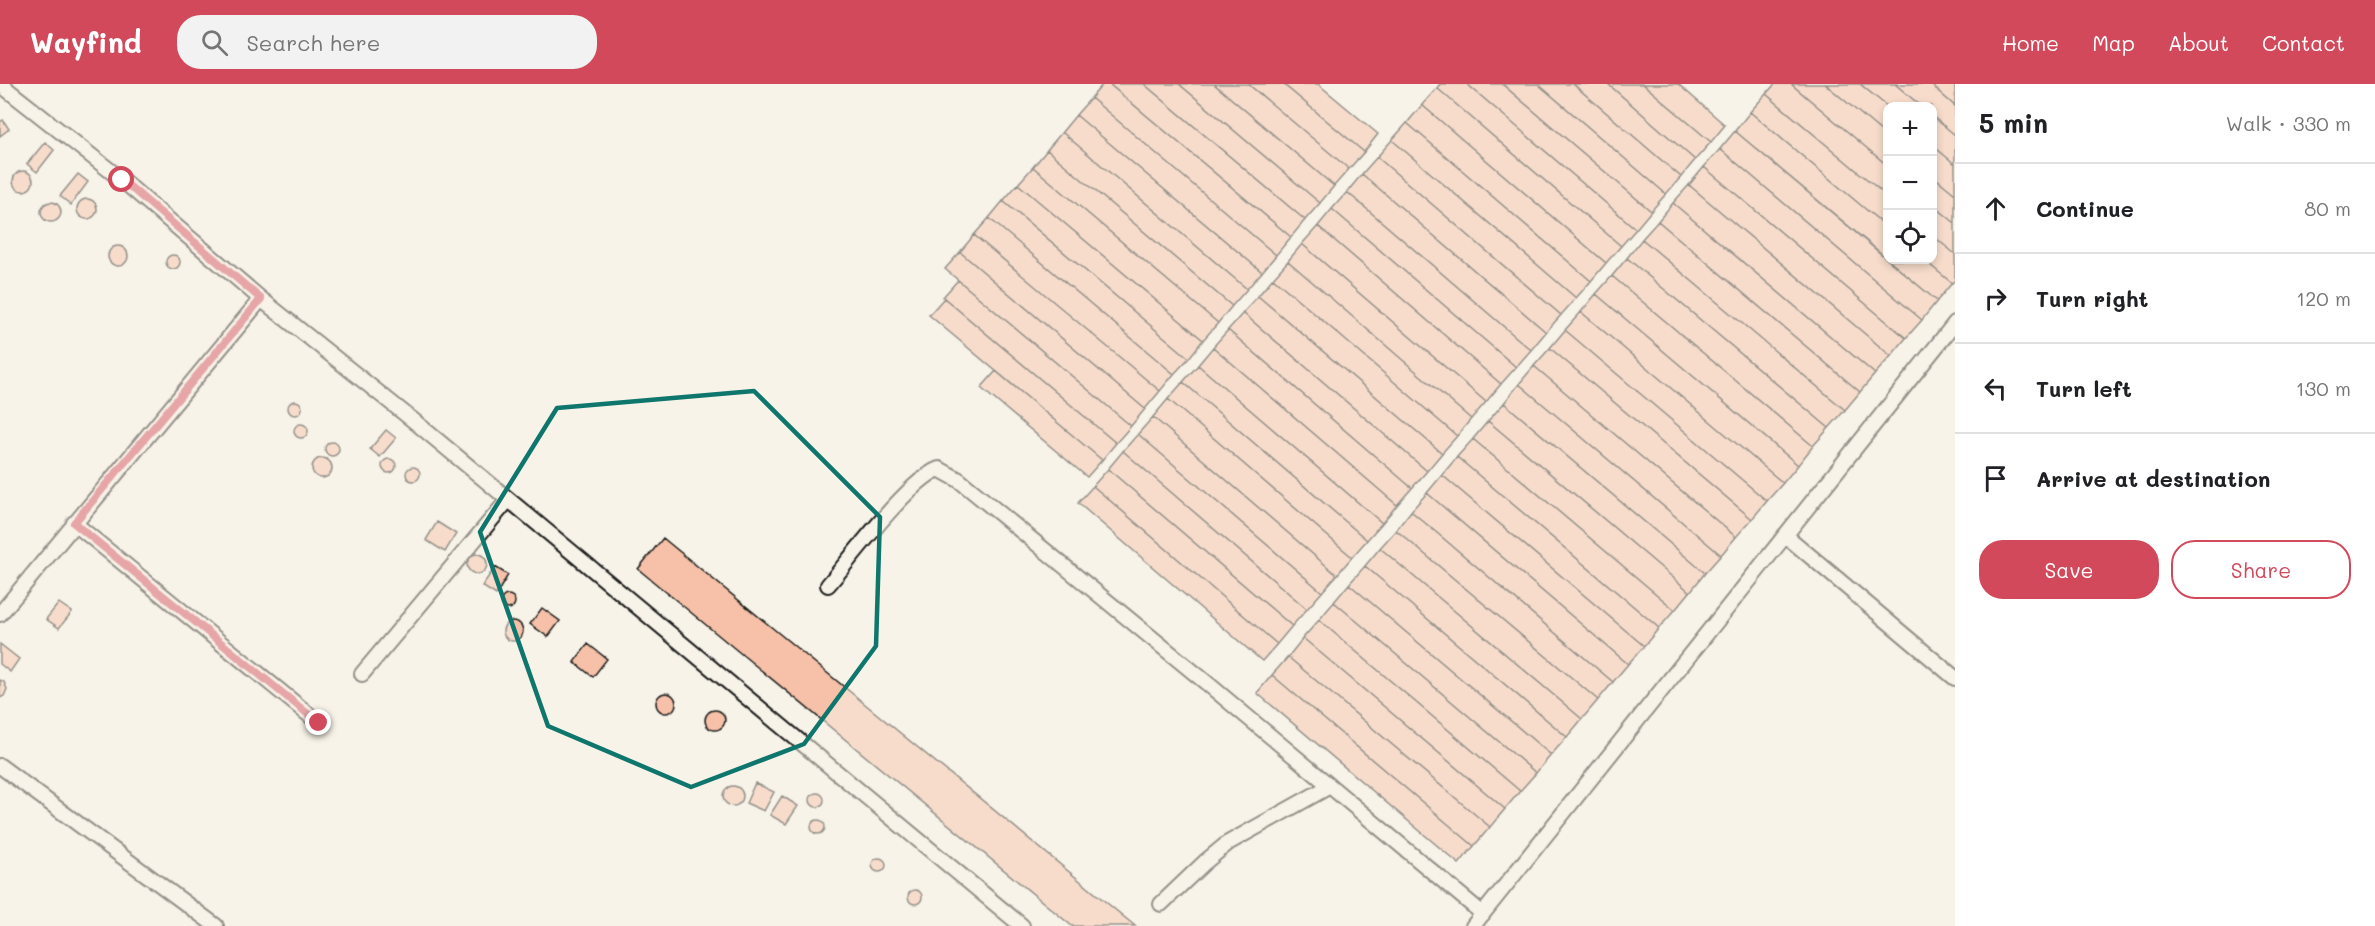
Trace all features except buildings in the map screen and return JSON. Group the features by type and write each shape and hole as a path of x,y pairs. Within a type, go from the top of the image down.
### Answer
{"street":[{"path":"0,84 122,180 261,299 414,421 1022,926"},
{"path":"0,614 261,299"},
{"path":"1473,926 1955,323"},
{"path":"828,585 905,495 929,473 939,469 959,480 1483,914"},
{"path":"362,674 508,500"},
{"path":"74,523 319,723"},
{"path":"1785,535 1955,678"},
{"path":"0,766 216,926"},
{"path":"1161,904 1228,843 1330,786"}],"highlighted area":[{"path":"754,391 880,517 876,646 804,744 691,787 548,726 480,532 557,408"}],"route":[{"path":"122,180 261,299 74,523 319,723"}]}
